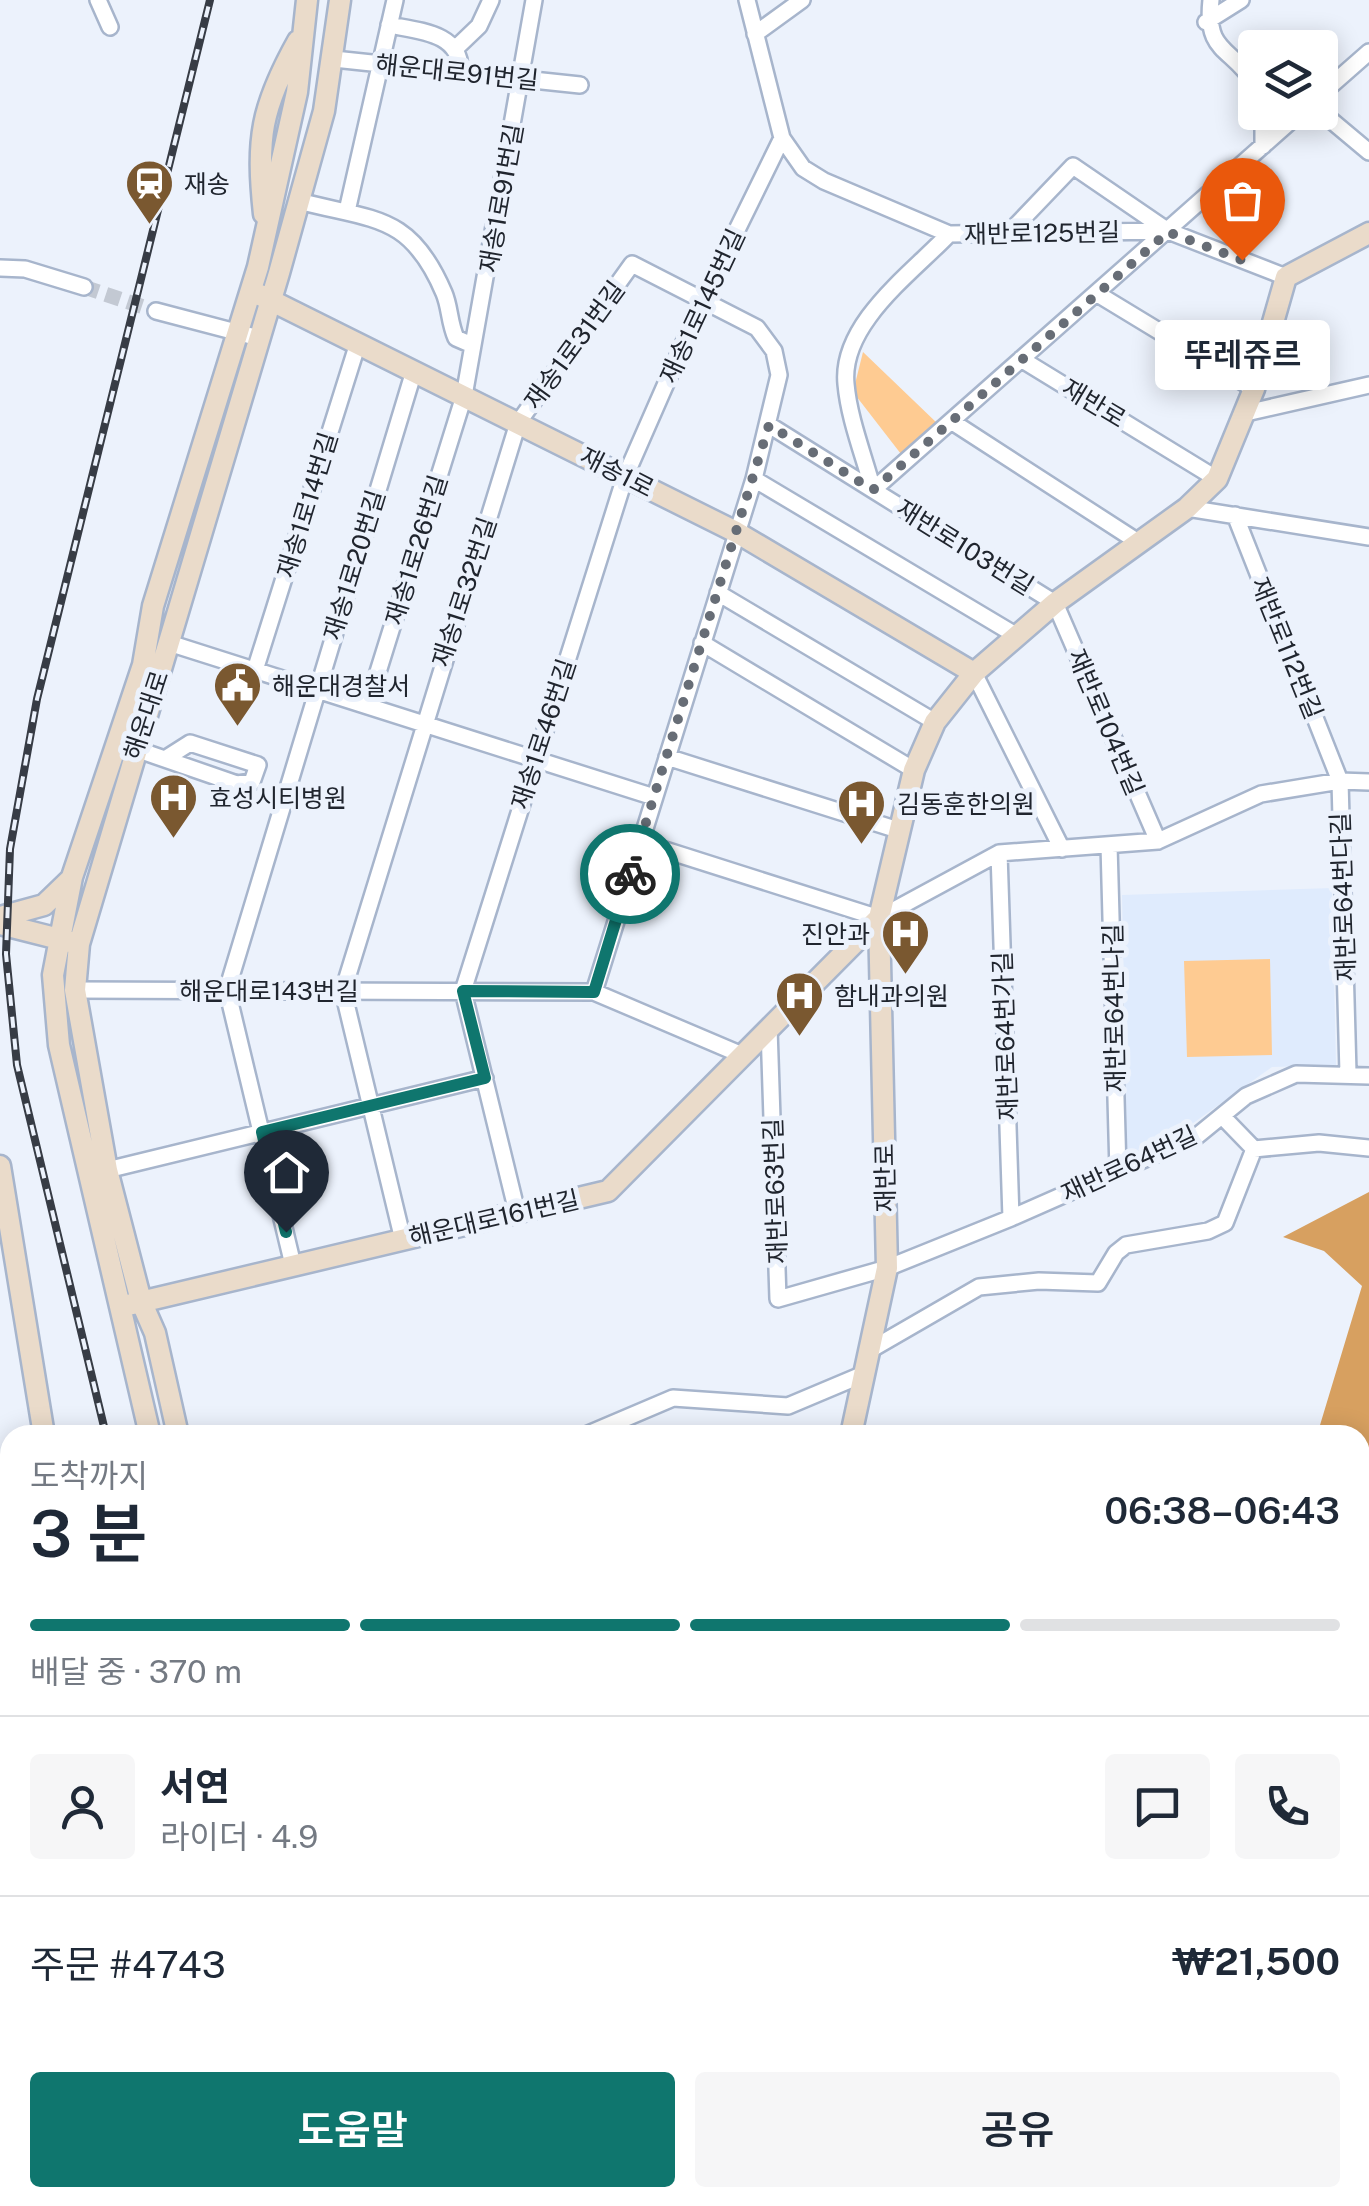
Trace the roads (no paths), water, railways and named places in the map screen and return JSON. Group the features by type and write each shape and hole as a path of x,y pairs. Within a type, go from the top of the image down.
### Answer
{"main road":[{"name":"해운대로","path":"149,1425 132,1304 75,990 79,944 127,746 154,606 267,232 258,158 270,92 301,36 308,0"},
{"name":"해운대로","path":"176,1425 155,1333 132,1304 59,1045 53,975 72,877 170,643 299,201 334,59 340,0"},
{"path":"1286,277 1369,233"},
{"name":"재반로","path":"853,1425 887,1268 879,918 914,770 935,722 974,672 1055,603 1187,508 1217,479 1246,413 1286,277"},
{"name":"재송1로","path":"250,291 736,532 974,672"},
{"path":"0,917 44,905 72,877"},
{"name":"해운대로161번길","path":"132,1304 608,1191 879,918"},
{"path":"0,924 79,944"},
{"path":"0,1166 42,1425"}],"street":[{"path":"98,0 110,27"},
{"path":"346,211 395,0"},
{"path":"454,48 479,26 491,0"},
{"name":"재송1로91번길","path":"464,396 534,0"},
{"name":"재반로125번길","path":"747,0 782,138 804,168 824,181 949,234 1168,232 1286,277"},
{"path":"755,34 802,0"},
{"path":"1211,0 1206,22 1217,44 1238,66"},
{"path":"1206,22 1241,0"},
{"path":"389,25 450,42 460,57 460,72"},
{"path":"1338,79 1369,52"},
{"name":"해운대로91번길","path":"334,59 580,86"},
{"path":"1338,126 1369,152"},
{"path":"1262,146 1263,130"},
{"path":"769,425 873,490 1280,130"},
{"name":"재송1로145번길","path":"626,476 704,299 782,138"},
{"path":"1007,235 1072,166 1168,232"},
{"path":"299,201 380,220 413,239 430,261 447,300 444,311 456,338 472,346"},
{"name":"재반로103번길","path":"949,234 866,320 847,363 846,384 873,490 1055,603"},
{"name":"재송1로31번길","path":"518,423 632,264 757,328 774,351 779,375 769,425 594,992"},
{"path":"0,268 25,269 84,287"},
{"path":"1096,293 1254,388"},
{"path":"156,311 259,338"},
{"name":"재송1로14번길","path":"256,667 358,343"},
{"name":"재반로","path":"1021,359 1217,479"},
{"name":"재송1로20번길","path":"227,990 414,371"},
{"path":"1246,413 1369,385"},
{"name":"재송1로26번길","path":"368,704 464,396"},
{"path":"950,421 1138,542"},
{"name":"재송1로32번길","path":"343,991 518,423"},
{"name":"재송1로46번길","path":"463,991 626,476"},
{"path":"754,478 1017,636"},
{"path":"1187,508 1369,537"},
{"name":"재반로112번길","path":"1235,515 1340,781"},
{"path":"718,593 935,722"},
{"name":"재반로104번길","path":"1055,603 1158,841"},
{"path":"170,643 256,667 654,797"},
{"path":"702,643 914,770"},
{"path":"974,672 1062,848"},
{"path":"127,746 237,784 252,782 258,764 190,743 168,757"},
{"path":"667,756 898,830"},
{"path":"640,842 879,918 1000,854 1158,841 1261,794 1340,781 1369,782"},
{"name":"재반로64번다길","path":"1340,781 1348,1073"},
{"name":"재반로64번나길","path":"1109,844 1118,1170"},
{"name":"재반로64번가길","path":"1000,854 1010,1218"},
{"name":"해운대로143번길","path":"75,990 594,992 742,1056"},
{"path":"227,990 293,1266"},
{"path":"343,991 402,1240"},
{"path":"463,991 517,1212"},
{"name":"재반로63번길","path":"770,1028 778,1300 887,1268"},
{"name":"재반로64번길","path":"887,1268 1197,1136 1246,1096 1296,1074 1369,1076"},
{"path":"107,1170 485,1078"},
{"path":"1222,1116 1254,1150"},
{"path":"1254,1150 1319,1142 1369,1148"},
{"path":"870,1350 979,1287 1039,1281 1098,1283 1116,1253 1126,1245 1208,1231 1225,1222 1254,1150"},
{"path":"610,1425 673,1398 788,1406 864,1374"}],"tunnel":[{"path":"84,287 156,311"}],"railway":[{"path":"104,1425 17,1065 6,954 10,849 37,699 210,0"}],"place":[{"name":"재송","path":"149,226"},
{"name":"뚜레쥬르","path":"1242,260"},
{"name":"해운대경찰서","path":"237,728"},
{"name":"효성시티병원","path":"174,840"},
{"name":"김동훈한의원","path":"862,846"},
{"name":"진안과","path":"905,976"},
{"name":"함내과의원","path":"799,1038"}]}
